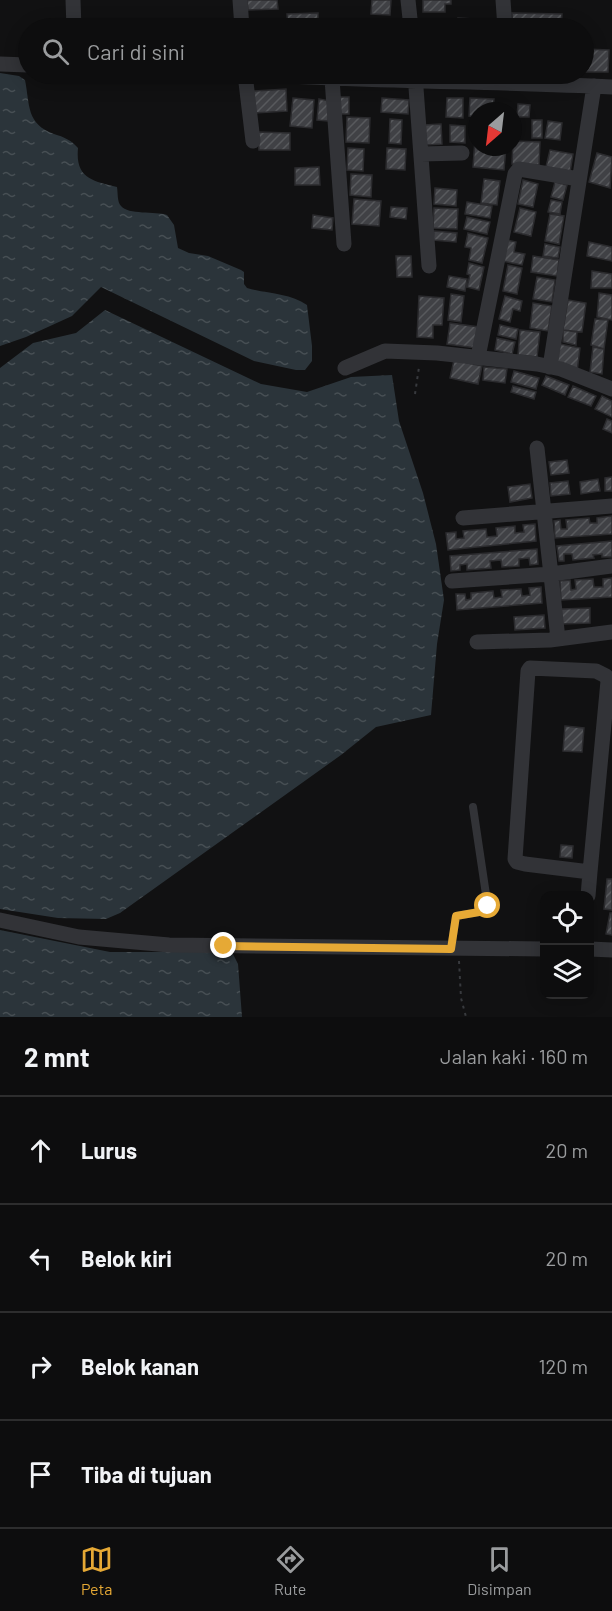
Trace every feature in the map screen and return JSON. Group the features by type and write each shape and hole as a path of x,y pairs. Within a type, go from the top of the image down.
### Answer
{"street":[{"path":"72,0 73,18"},
{"path":"240,0 241,18"},
{"path":"408,0 410,18"},
{"path":"503,0 504,18"},
{"path":"0,64 18,65"},
{"path":"574,84 612,87 612,81"},
{"path":"246,84 253,141"},
{"path":"332,84 344,244"},
{"path":"416,84 429,266"},
{"path":"550,367 594,86"},
{"path":"421,154 462,153"},
{"path":"478,357 515,174 519,169 579,179"},
{"path":"345,368 385,351 421,352 550,367 612,389"},
{"path":"537,448 558,639"},
{"path":"463,518 612,506"},
{"path":"452,581 612,567"},
{"path":"477,642 558,639 612,632"},
{"path":"588,891 608,681 606,676 596,671 530,668 514,859 520,863 590,872"},
{"path":"0,920 80,937 169,945 540,949"},
{"path":"594,949 612,950"}],"lane":[{"path":"455,949 456,916 485,911 488,906 473,807"}],"path":[{"path":"415,394 421,352"},
{"path":"455,949 461,998 466,1017"}],"water":[{"path":"0,73 18,76 18,84 26,84 31,113 38,125 75,145 78,148 79,166 83,172 93,180 117,187 119,202 124,209 167,215 174,225 178,248 189,253 208,256 241,270 244,272 244,284 247,288 286,296 307,305 312,361 305,370 296,370 254,361 101,287 72,316 0,346"},
{"path":"105,310 261,384 307,392 351,377 392,375 399,421 423,493 436,544 444,600 437,644 431,715 376,727 341,755 120,913 106,919 58,918 0,909 0,368 33,343 76,333"},
{"path":"0,930 110,952 232,952 238,964 242,1017 0,1017"}],"building":[{"path":"247,0 277,0 278,9 248,10"},
{"path":"372,0 391,0 390,15 371,14"},
{"path":"423,0 451,0 451,4 445,4 445,12 423,12"},
{"path":"318,13 318,18 287,18 287,14"},
{"path":"512,13 562,14 562,18 512,18"},
{"path":"594,49 609,50 608,72 594,72"},
{"path":"286,89 287,111 253,113 252,91"},
{"path":"336,97 349,97 349,114 336,114"},
{"path":"293,98 314,100 312,128 290,126"},
{"path":"382,98 409,100 408,114 381,112"},
{"path":"447,98 463,98 463,118 446,117"},
{"path":"470,98 494,99 494,102 470,102"},
{"path":"319,99 330,101 328,121 317,120"},
{"path":"522,104 530,105 529,117 522,117"},
{"path":"347,117 370,118 369,143 346,142"},
{"path":"390,119 402,120 401,144 389,143"},
{"path":"532,120 542,120 542,138 532,138"},
{"path":"548,121 562,123 560,140 545,138"},
{"path":"441,124 442,144 425,145 424,125"},
{"path":"450,125 465,126 465,143 450,142"},
{"path":"258,132 290,133 290,150 259,150"},
{"path":"522,141 540,142 539,165 512,164 512,156 522,156"},
{"path":"348,148 364,149 363,171 347,170"},
{"path":"387,148 406,149 405,170 386,169"},
{"path":"550,150 573,154 570,172 546,167"},
{"path":"597,153 612,157 610,188 589,182"},
{"path":"474,156 505,156 504,170 473,167"},
{"path":"319,167 320,185 295,185 295,168"},
{"path":"351,174 372,175 371,197 350,195"},
{"path":"484,179 500,181 497,205 481,203"},
{"path":"523,180 538,184 533,207 518,204"},
{"path":"555,182 567,185 563,200 551,197"},
{"path":"435,188 457,190 456,206 434,204"},
{"path":"354,199 381,201 379,226 352,224"},
{"path":"551,200 562,202 560,214 548,212"},
{"path":"467,202 492,206 490,218 465,214"},
{"path":"391,207 407,208 406,219 390,217"},
{"path":"434,208 458,209 457,229 433,228"},
{"path":"520,208 536,212 531,236 514,232"},
{"path":"550,214 564,216 559,244 545,241"},
{"path":"313,215 333,218 332,230 312,228"},
{"path":"467,217 490,222 487,234 464,229"},
{"path":"434,231 457,233 456,242 433,240"},
{"path":"468,233 488,238 482,263 469,260 471,248 465,247"},
{"path":"507,240 516,242 514,252 525,254 522,265 502,261"},
{"path":"589,242 612,247 612,261 587,256"},
{"path":"545,244 560,247 558,258 543,256"},
{"path":"396,256 411,256 412,277 397,277"},
{"path":"533,256 559,260 557,276 531,272"},
{"path":"469,263 484,267 479,290 467,287 470,275 467,274"},
{"path":"508,265 522,268 517,294 503,291"},
{"path":"592,271 612,274 612,288 591,288"},
{"path":"449,276 467,279 465,291 447,287"},
{"path":"537,277 555,280 552,302 533,299"},
{"path":"599,293 612,295 612,320 597,317"},
{"path":"451,294 464,296 461,322 448,320"},
{"path":"419,296 444,298 442,325 433,325 433,338 417,337"},
{"path":"505,296 522,301 520,311 513,309 510,322 499,319"},
{"path":"568,300 586,303 582,332 563,330"},
{"path":"533,303 552,306 548,331 530,328"},
{"path":"595,319 608,320 604,349 591,345"},
{"path":"450,323 479,327 476,348 447,344"},
{"path":"500,325 518,329 516,339 498,335"},
{"path":"520,330 540,332 537,357 518,355"},
{"path":"563,330 577,332 576,345 563,342"},
{"path":"497,338 515,342 512,354 495,350"},
{"path":"560,344 580,348 577,372 556,362"},
{"path":"593,347 604,349 602,374 590,372"},
{"path":"454,360 482,366 478,384 450,378"},
{"path":"484,367 507,369 505,383 483,380"},
{"path":"514,371 539,378 536,389 511,382"},
{"path":"546,376 569,385 565,395 542,385"},
{"path":"513,386 536,392 534,399 511,392"},
{"path":"573,386 596,396 591,406 568,397"},
{"path":"602,396 612,401 612,417 595,409"},
{"path":"607,419 612,421 612,433 603,429"},
{"path":"567,460 569,473 551,475 549,462"},
{"path":"612,477 612,491 605,491 605,478"},
{"path":"598,479 600,491 581,494 580,482"},
{"path":"568,481 570,494 551,496 550,483"},
{"path":"530,484 532,498 510,502 508,487"},
{"path":"612,516 612,534 555,538 554,521 560,520 561,529 567,529 566,520 589,518 590,523 597,523 597,518"},
{"path":"535,524 536,541 448,550 446,533 456,532 456,539 464,538 463,531 486,529 487,537 497,536 496,528 515,526 515,533 524,532 523,525"},
{"path":"612,541 612,557 602,557 602,554 593,555 594,558 573,560 572,554 564,554 564,561 559,561 557,546"},
{"path":"537,549 538,564 530,565 529,558 519,559 519,566 502,567 501,560 490,561 491,568 467,570 467,564 460,565 460,570 451,571 450,556"},
{"path":"612,578 612,597 561,600 560,581 570,580 571,590 576,589 575,580 593,579 594,587 603,587 603,579"},
{"path":"541,587 542,603 457,610 456,594 465,594 466,600 471,599 471,593 493,591 494,598 502,597 501,590 521,589 522,596 530,595 529,588"},
{"path":"590,608 590,623 562,624 561,609"},
{"path":"544,615 545,628 515,630 514,617"},
{"path":"565,726 584,728 582,752 563,751"},
{"path":"561,845 573,846 572,858 560,857"},
{"path":"607,879 612,879 612,910 604,909"},
{"path":"610,913 612,913 612,935 606,934"}],"route":[{"path":"224,946 451,949 456,916 485,911 488,906"}]}
